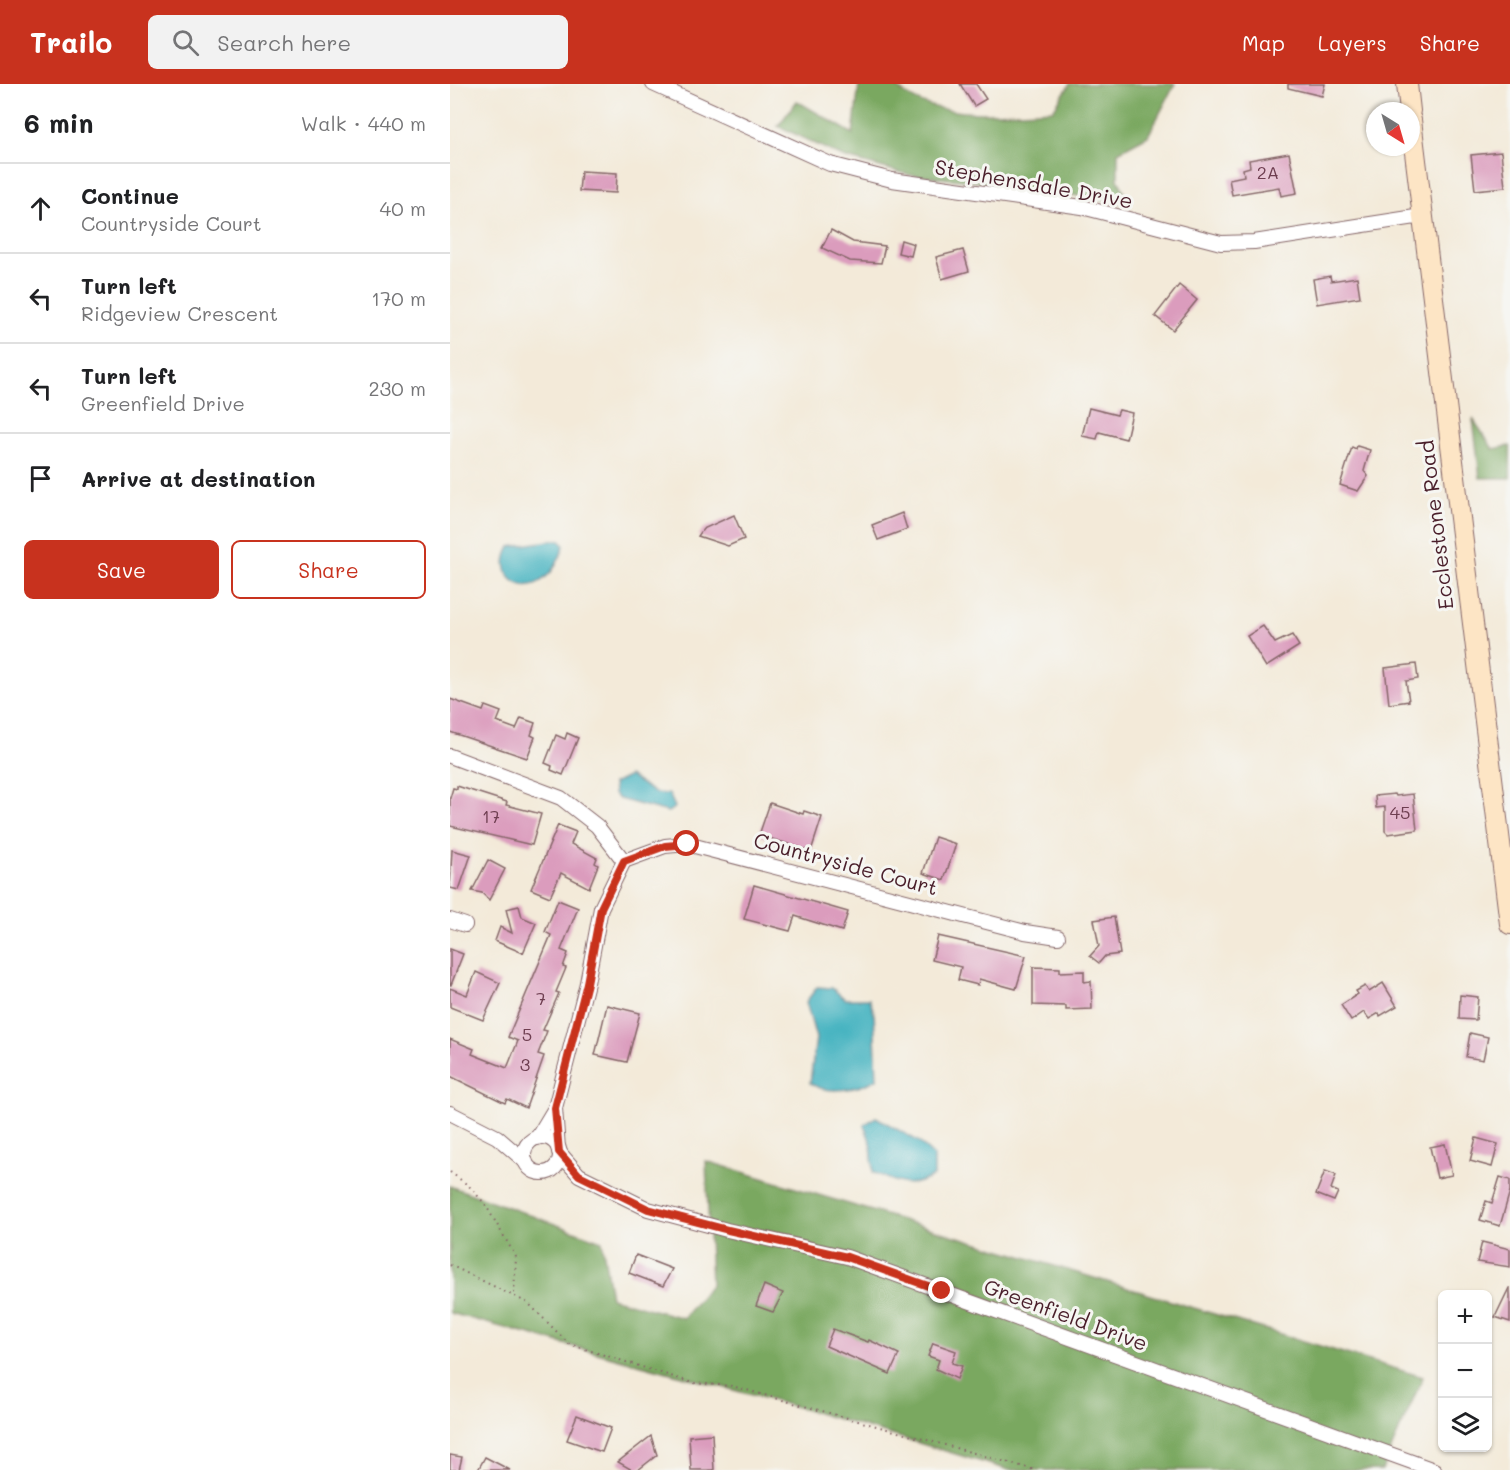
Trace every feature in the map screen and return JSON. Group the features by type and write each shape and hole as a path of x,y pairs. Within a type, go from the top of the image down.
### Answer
{"main road":[{"path":"1407,84 1409,102"},
{"name":"Ecclestone Road","path":"1415,156 1510,924"}],"street":[{"name":"Stephensdale Drive","path":"653,84 830,164 860,173 901,182 1082,207 1221,243 1254,243 1422,216"},
{"path":"450,756 561,798 597,826 624,861 601,908 587,983 555,1108 524,1152 526,1162"},
{"name":"Countryside Court","path":"624,861 665,846 687,844 1025,932 1058,936"},
{"path":"450,920 465,925"},
{"path":"450,1113 497,1137 535,1171 544,1173 554,1168 559,1150 555,1108"},
{"path":"497,1137 552,1140 559,1150"},
{"name":"Greenfield Drive","path":"559,1150 579,1175 623,1198 684,1220 847,1257 1434,1470"},
{"name":"Greenfield Drive","path":"544,1173 579,1175"}],"path":[{"path":"450,1172 468,1186 485,1204 516,1257 514,1294"},
{"path":"450,1265 514,1294 528,1303 569,1344 693,1383 732,1386 1035,1470"}],"green space":[{"path":"859,84 894,84 909,96 927,105 947,110 1013,113 1053,110 1070,84 1175,84 1148,136 1118,152 1118,179 1130,204 1001,184 910,175 843,157 778,126 797,101 853,134"},
{"path":"1473,419 1493,449 1510,446 1510,478 1480,478"},
{"path":"706,1161 1423,1377 1382,1470 1009,1470 811,1411 450,1313 450,1186 602,1241 611,1298 683,1318 711,1285"}],"water":[{"path":"561,541 564,546 555,566 544,579 533,585 522,585 513,580 507,572 505,560 510,547"},
{"path":"629,776 655,793 669,794 675,807 668,812 619,799 614,794 613,784"},
{"path":"817,987 832,988 845,999 869,999 874,1012 877,1079 844,1090 826,1089 810,1083 816,1038 806,1002"},
{"path":"876,1117 918,1141 934,1156 934,1176 910,1184 873,1172 871,1143 864,1125"}],"building":[{"path":"960,84 976,84 986,99 974,106"},
{"path":"1288,84 1325,84 1322,96 1288,88"},
{"path":"1501,152 1505,187 1475,190 1471,155"},
{"path":"1289,153 1297,193 1281,196 1279,187 1232,195 1229,179 1244,176 1243,169 1250,167 1249,160"},
{"path":"581,171 617,173 616,193 579,191"},
{"path":"831,230 853,242 885,246 881,263 850,261 822,248"},
{"path":"901,240 914,244 911,256 898,253"},
{"path":"963,250 969,271 942,279 936,257"},
{"path":"1330,276 1331,281 1357,277 1360,297 1317,304 1313,279"},
{"path":"1179,285 1197,300 1173,330 1155,316"},
{"path":"1089,408 1117,415 1119,410 1132,413 1126,439 1099,432 1097,439 1082,436"},
{"path":"1357,446 1370,450 1364,471 1368,476 1358,491 1340,485 1352,447 1356,449"},
{"path":"902,513 907,529 878,540 872,525"},
{"path":"734,515 744,539 728,546 698,536 703,529"},
{"path":"1263,626 1275,643 1292,635 1299,646 1266,667 1247,636"},
{"path":"1416,664 1418,679 1406,681 1409,701 1389,704 1385,668"},
{"path":"450,699 483,711 485,706 501,712 497,722 516,729 521,718 535,723 531,735 535,737 527,758 450,732"},
{"path":"567,733 578,738 563,775 551,770 552,766 545,763 556,735 565,739"},
{"path":"457,786 507,802 506,805 541,814 532,845 450,826 450,798 453,788 457,789"},
{"path":"1395,794 1396,796 1413,794 1417,830 1388,834 1385,831 1385,807 1376,808 1375,796"},
{"path":"770,803 803,814 804,811 822,817 811,851 759,835"},
{"path":"558,825 576,832 571,844 597,858 595,863 598,865 589,888 561,873 550,897 531,889"},
{"path":"935,837 956,844 944,880 923,873"},
{"path":"452,850 471,855 459,890 450,888"},
{"path":"488,860 505,869 489,900 482,893 472,891"},
{"path":"754,885 848,912 842,931 795,916 790,931 744,919"},
{"path":"558,900 578,908 561,950 568,953 563,967 566,968 556,992 559,993 543,1030 547,1031 538,1054 544,1056 526,1108 507,1099 505,1103 450,1076 450,1039 474,1049 472,1054 507,1068 518,1041 508,1037 551,935 545,932"},
{"path":"519,906 522,917 536,923 523,953 495,941 500,927 512,933 506,909"},
{"path":"1114,917 1120,954 1105,956 1099,963 1090,956 1099,946 1094,920"},
{"path":"938,936 1026,956 1016,989 979,979 978,985 958,980 961,967 932,960"},
{"path":"450,949 463,954 451,985 450,985"},
{"path":"1033,967 1060,968 1060,972 1084,971 1084,982 1091,981 1092,1009 1066,1010 1066,1006 1033,1005"},
{"path":"476,972 500,983 483,1020 450,1007 450,988 467,995"},
{"path":"1383,983 1397,1006 1380,1016 1379,1013 1369,1019 1364,1012 1351,1021 1341,1005 1358,994 1356,991 1365,986 1369,992"},
{"path":"1460,995 1478,997 1476,1020 1459,1019"},
{"path":"607,1005 640,1013 627,1062 595,1055"},
{"path":"1470,1033 1488,1037 1483,1060 1466,1057"},
{"path":"1476,1138 1498,1144 1492,1167 1470,1161"},
{"path":"1445,1144 1452,1175 1437,1178 1430,1147"},
{"path":"1325,1171 1336,1175 1331,1189 1338,1192 1334,1201 1316,1194"},
{"path":"1500,1177 1510,1180 1510,1191 1500,1226 1480,1220 1486,1201 1492,1203"},
{"path":"1482,1242 1510,1249 1510,1267 1477,1262"},
{"path":"636,1255 672,1269 663,1286 629,1273"},
{"path":"764,1285 783,1293 773,1312 756,1306"},
{"path":"1510,1288 1510,1322 1495,1317"},
{"path":"833,1329 868,1342 869,1340 899,1354 890,1374 826,1346"},
{"path":"933,1343 956,1351 952,1363 962,1366 957,1379 936,1369 939,1360 928,1356"},
{"path":"577,1415 611,1428 602,1452 567,1440"},
{"path":"712,1434 714,1470 691,1470 689,1436"},
{"path":"651,1436 657,1455 638,1470 632,1470 618,1462"},
{"path":"450,1455 462,1457 459,1470 450,1470"},
{"path":"485,1457 510,1470 478,1470"}],"route":[{"path":"687,844 665,846 624,861 601,908 587,983 555,1108 559,1152 579,1175 648,1209 684,1220 803,1245 847,1257 942,1291"}]}
